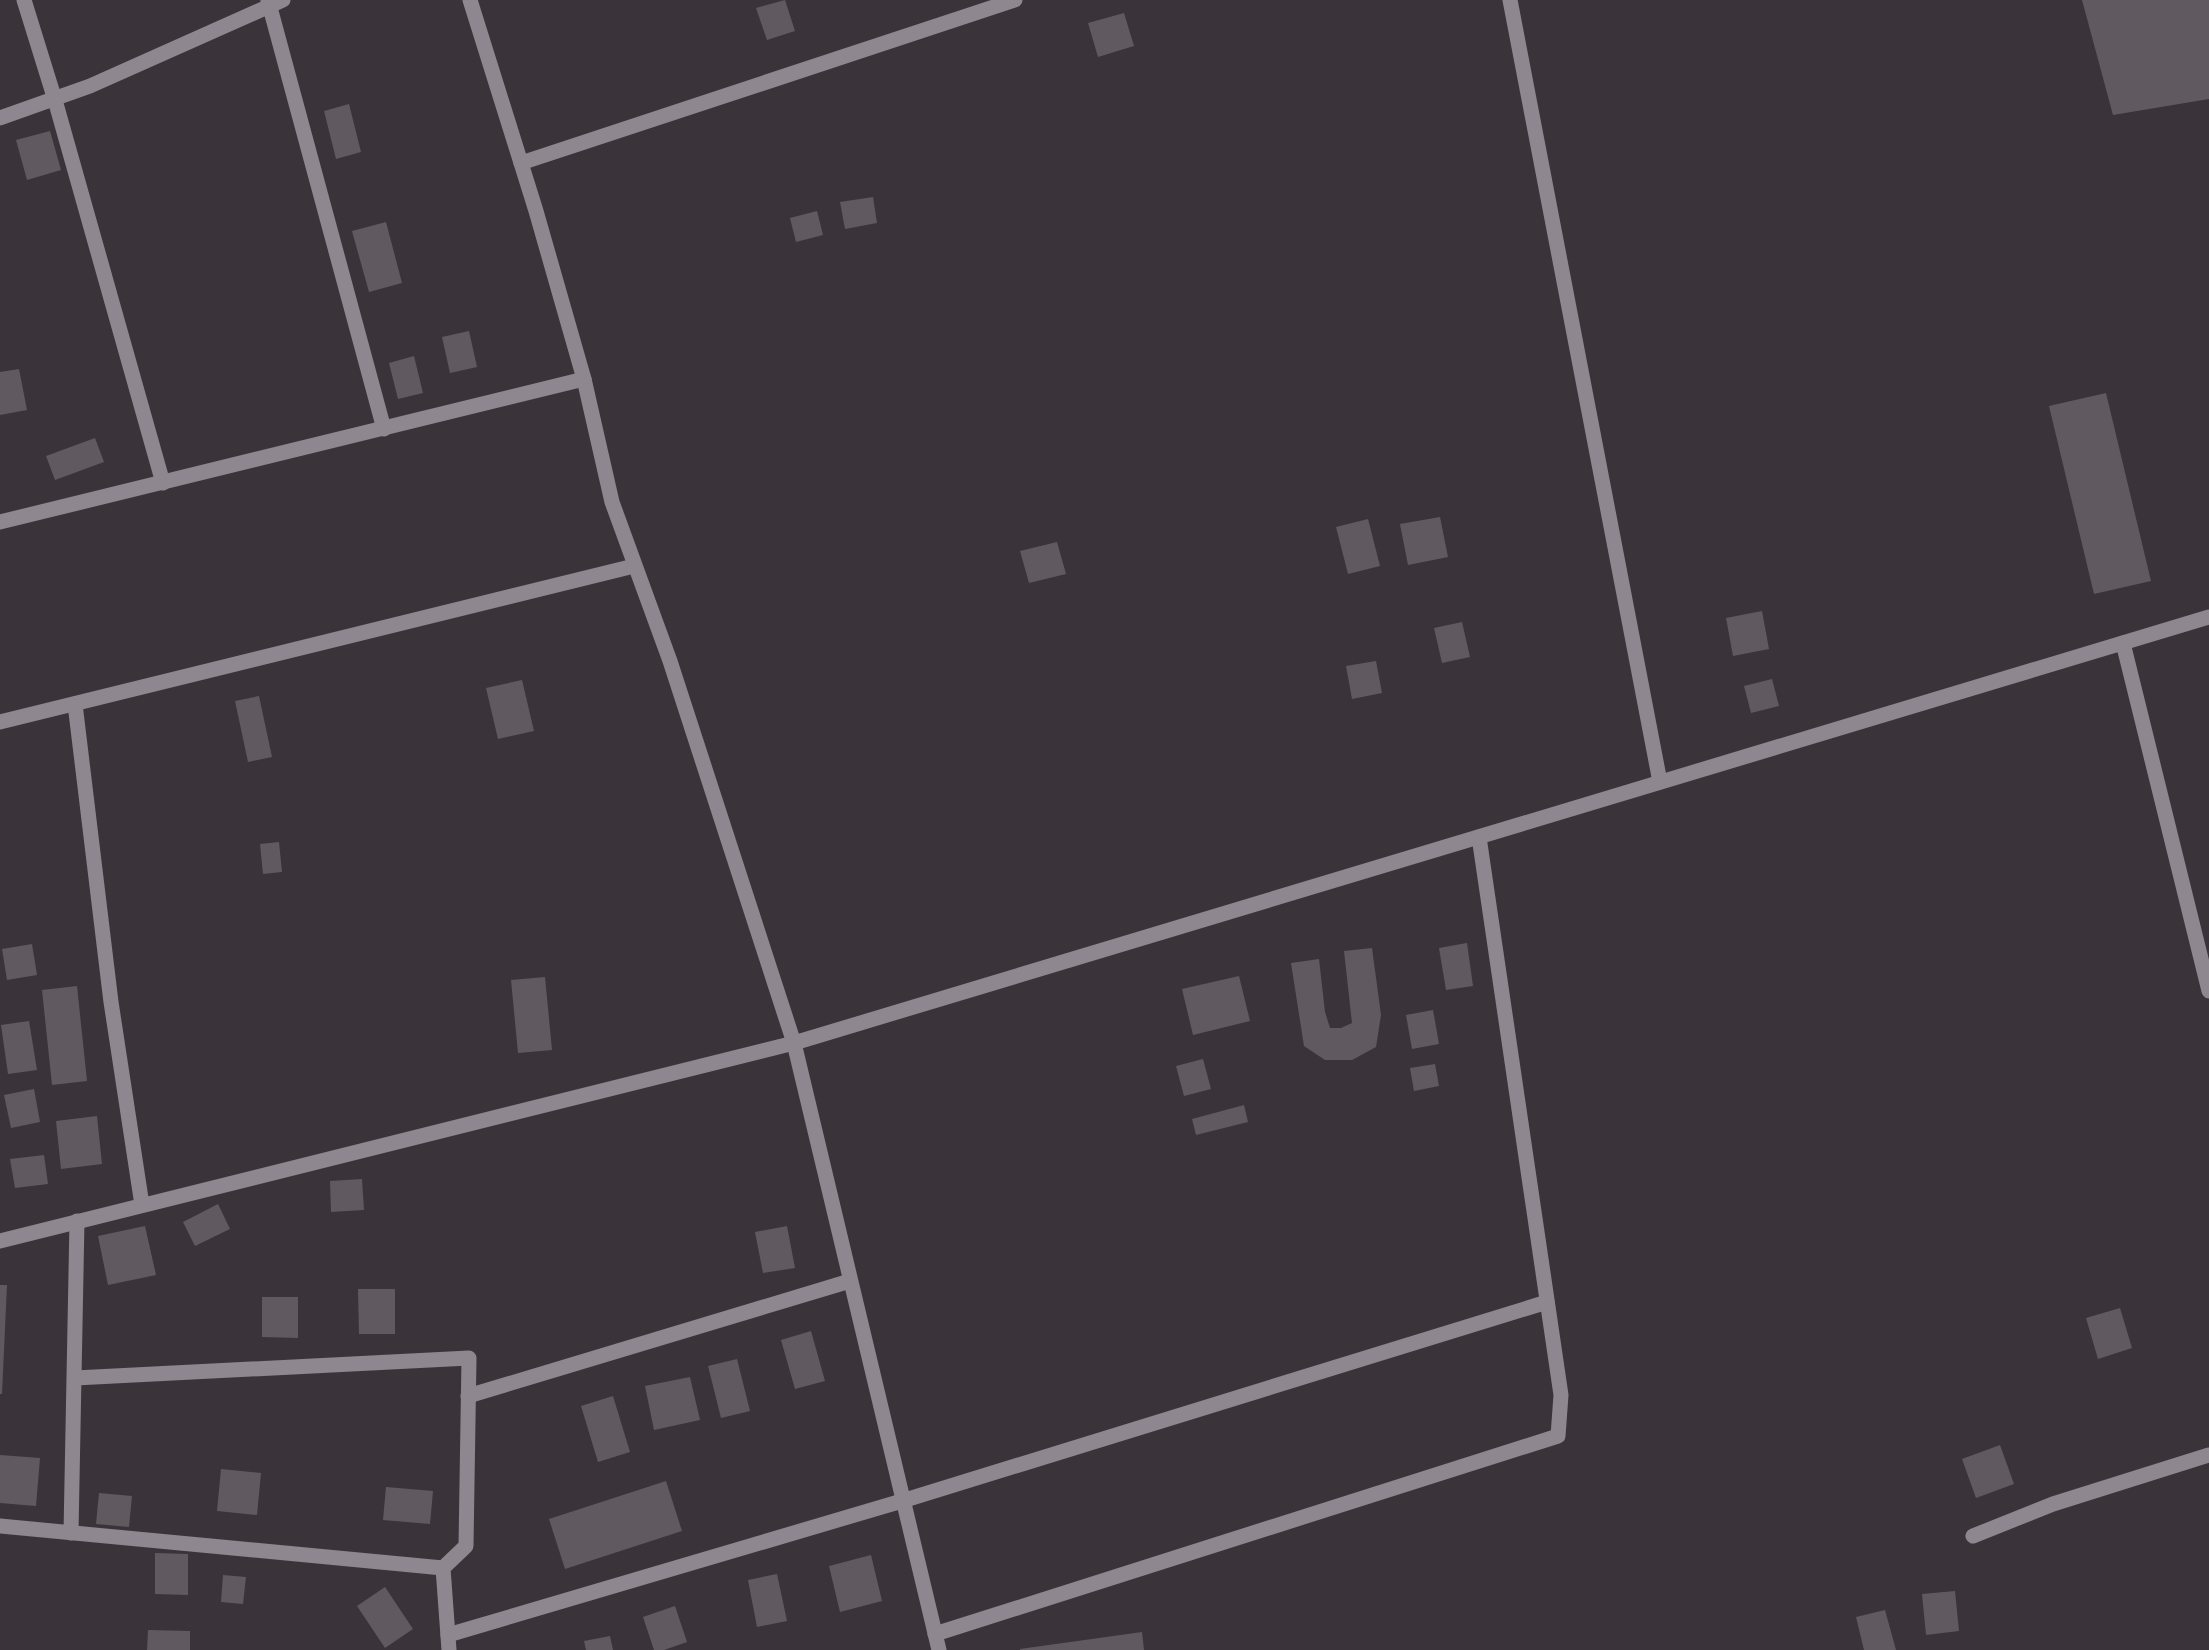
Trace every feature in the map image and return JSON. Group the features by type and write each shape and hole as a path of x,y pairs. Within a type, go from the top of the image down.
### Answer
{"street":[{"path":"24,0 55,100 163,483"},
{"path":"470,0 521,163 584,380 612,502 670,661 794,1044 939,1650"},
{"path":"521,163 1015,0"},
{"path":"1510,0 1660,782"},
{"path":"0,118 55,100 274,2 384,429"},
{"path":"0,522 584,380"},
{"path":"0,722 634,566"},
{"path":"0,1241 794,1044 2209,617"},
{"path":"2122,643 2209,991"},
{"path":"75,704 111,1002 142,1205"},
{"path":"935,1634 1558,1436 1561,1395 1479,837"},
{"path":"71,1533 77,1221"},
{"path":"468,1396 850,1281"},
{"path":"75,1378 469,1358 466,1545 443,1568 448,1642 1547,1302"},
{"path":"1973,1536 2064,1501 2209,1455"},
{"path":"0,1526 443,1568"}],"building":[{"path":"785,0 795,31 767,40 756,8"},
{"path":"2082,0 2209,0 2209,99 2113,115"},
{"path":"1124,13 1134,46 1098,57 1088,23"},
{"path":"349,104 361,152 336,159 324,111"},
{"path":"50,131 61,170 27,180 16,140"},
{"path":"873,197 877,223 845,229 840,202"},
{"path":"817,211 823,235 796,242 790,218"},
{"path":"386,222 402,283 369,292 352,231"},
{"path":"469,331 477,367 450,373 442,337"},
{"path":"414,356 423,393 398,399 389,363"},
{"path":"19,369 27,410 0,415 0,372"},
{"path":"2106,393 2151,581 2094,594 2049,406"},
{"path":"95,438 104,462 55,480 46,456"},
{"path":"1440,517 1448,557 1408,565 1400,524"},
{"path":"1368,519 1380,566 1348,574 1336,527"},
{"path":"1057,542 1066,574 1029,583 1020,551"},
{"path":"1762,611 1769,649 1733,656 1726,618"},
{"path":"1462,622 1470,657 1442,663 1434,628"},
{"path":"1376,661 1382,693 1352,699 1346,666"},
{"path":"1772,679 1779,706 1751,713 1744,686"},
{"path":"522,680 534,731 498,739 486,688"},
{"path":"259,696 272,757 248,762 235,701"},
{"path":"279,842 282,872 263,874 260,844"},
{"path":"1467,943 1473,986 1446,990 1439,948"},
{"path":"32,944 37,975 7,980 2,949"},
{"path":"1372,948 1381,1015 1376,1047 1352,1060 1325,1060 1304,1046 1291,963 1319,959 1325,1012 1330,1028 1341,1028 1352,1023 1344,951"},
{"path":"1239,976 1250,1021 1193,1035 1182,989"},
{"path":"545,977 552,1050 518,1053 511,980"},
{"path":"77,986 87,1081 52,1085 42,990"},
{"path":"1433,1010 1439,1044 1412,1049 1406,1015"},
{"path":"29,1021 37,1070 8,1074 1,1025"},
{"path":"1203,1059 1211,1089 1184,1096 1176,1066"},
{"path":"1435,1064 1439,1086 1414,1091 1410,1068"},
{"path":"34,1089 40,1122 11,1128 4,1095"},
{"path":"1244,1105 1248,1122 1196,1135 1192,1119"},
{"path":"97,1116 102,1164 61,1169 56,1121"},
{"path":"44,1155 48,1184 15,1188 10,1159"},
{"path":"362,1179 364,1210 331,1212 330,1181"},
{"path":"218,1204 230,1229 195,1246 183,1222"},
{"path":"145,1226 156,1275 108,1285 98,1236"},
{"path":"787,1226 795,1268 763,1273 755,1232"},
{"path":"0,1285 7,1285 2,1394 0,1394"},
{"path":"358,1289 395,1289 395,1334 359,1334"},
{"path":"262,1297 298,1297 298,1338 262,1337"},
{"path":"2120,1308 2132,1348 2098,1359 2086,1318"},
{"path":"811,1331 825,1381 795,1389 781,1340"},
{"path":"737,1359 750,1411 721,1418 708,1366"},
{"path":"690,1377 700,1420 654,1430 645,1386"},
{"path":"613,1396 630,1452 598,1462 581,1406"},
{"path":"2000,1445 2014,1484 1976,1498 1962,1459"},
{"path":"0,1455 40,1458 36,1506 0,1503"},
{"path":"221,1469 261,1473 257,1515 217,1511"},
{"path":"666,1481 682,1531 565,1569 549,1519"},
{"path":"386,1487 433,1491 430,1524 383,1520"},
{"path":"99,1493 132,1496 129,1527 96,1524"},
{"path":"155,1553 188,1554 188,1595 155,1594"},
{"path":"871,1555 882,1601 840,1612 829,1566"},
{"path":"777,1574 787,1621 757,1627 748,1580"},
{"path":"223,1575 246,1577 243,1604 221,1602"},
{"path":"385,1587 413,1629 385,1648 357,1606"},
{"path":"1955,1591 1959,1631 1926,1635 1922,1594"},
{"path":"675,1606 687,1642 664,1650 654,1650 643,1617"},
{"path":"1885,1610 1896,1650 1864,1650 1856,1617"},
{"path":"148,1630 190,1631 190,1650 147,1650"},
{"path":"1142,1632 1144,1650 1020,1650 1020,1649"},
{"path":"610,1636 613,1650 586,1650 584,1641"}]}
